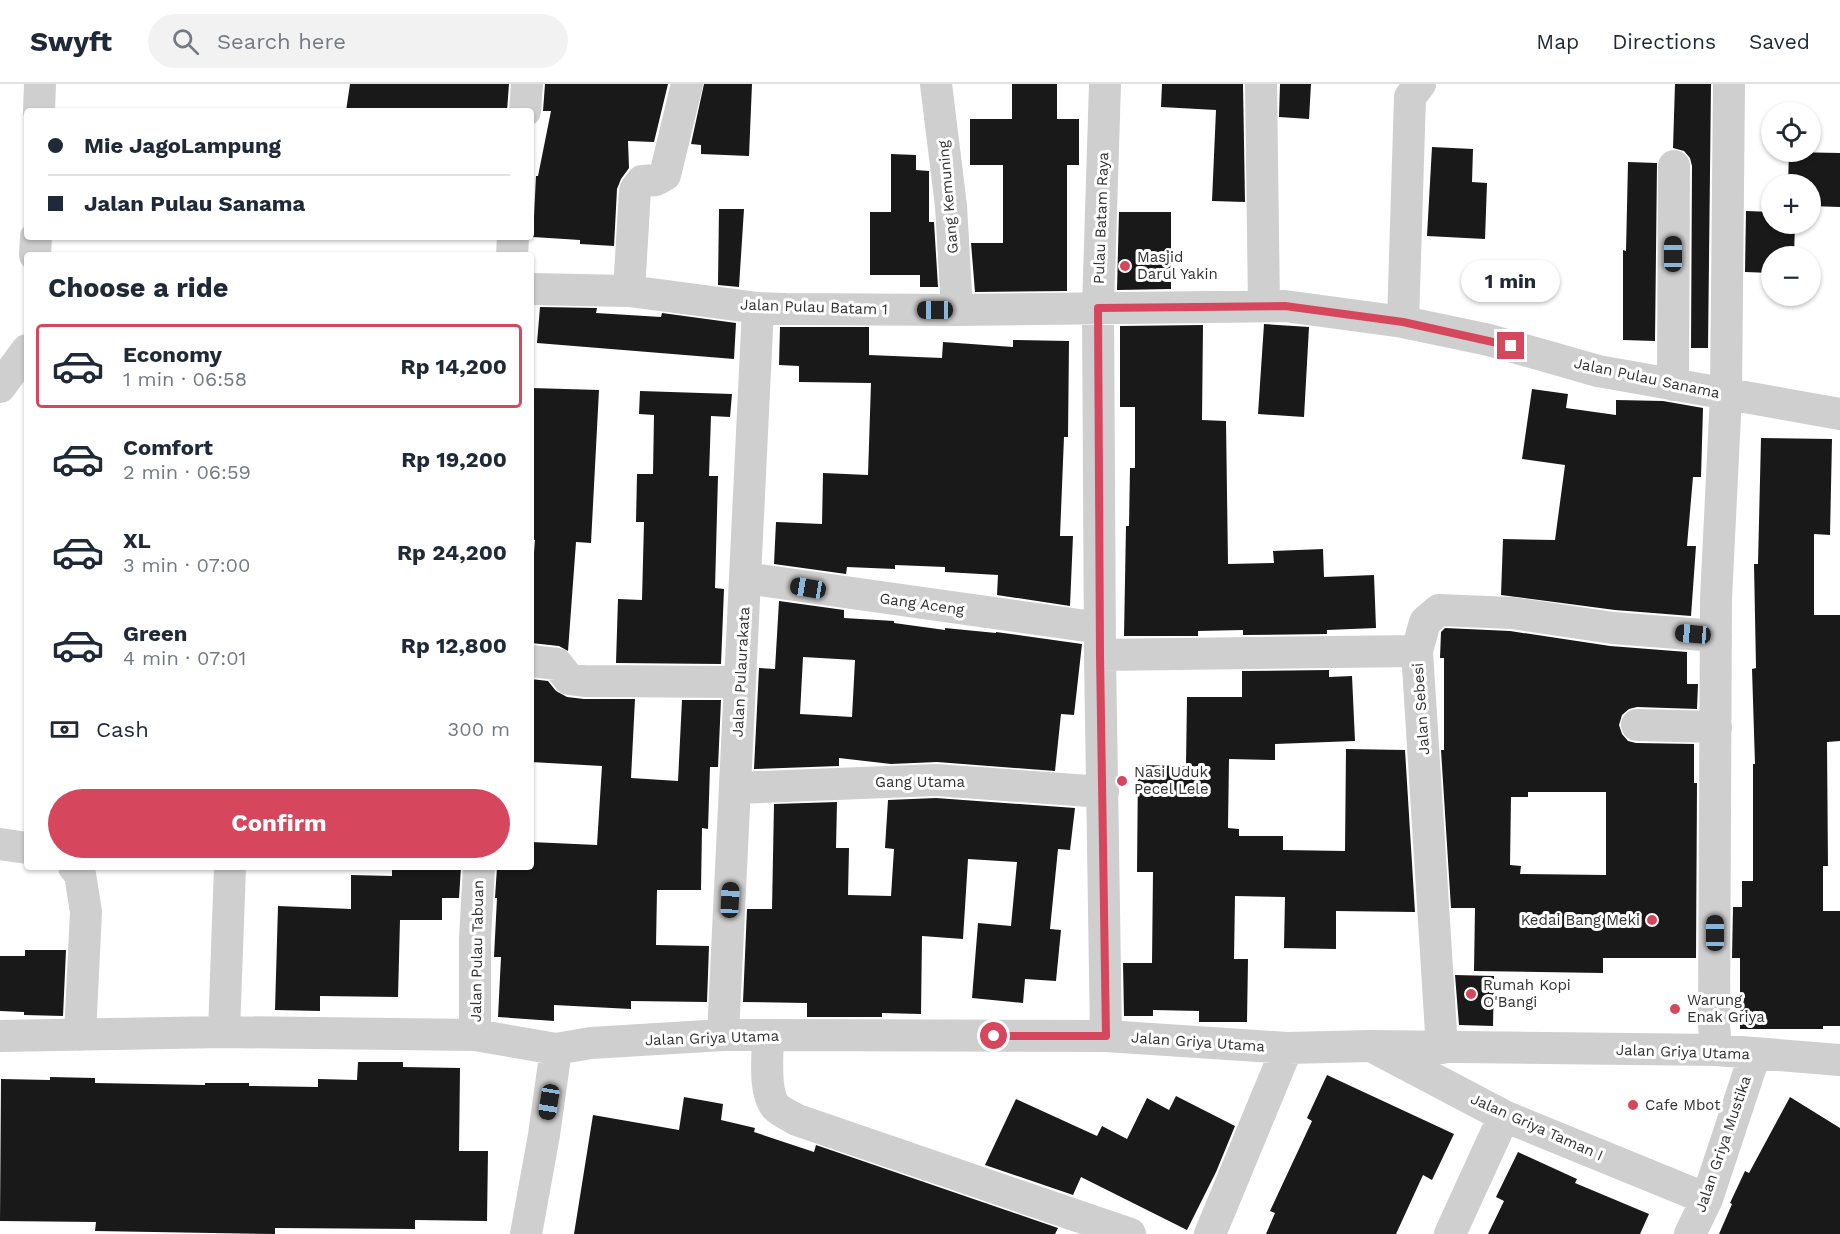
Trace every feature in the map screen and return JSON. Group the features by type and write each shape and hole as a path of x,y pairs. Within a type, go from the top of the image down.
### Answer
{"street":[{"path":"39,108 40,84"},
{"path":"525,108 527,84"},
{"path":"629,291 635,190 642,181 656,180 665,175 687,84"},
{"name":"Gang Kemuning","path":"936,84 951,206 957,310"},
{"name":"Pulau Batam Raya","path":"1105,84 1098,308 1106,1036"},
{"path":"1261,84 1264,306"},
{"path":"1403,322 1410,97 1420,84"},
{"path":"1716,1050 1714,1024 1716,599 1725,395 1729,84"},
{"path":"1673,385 1674,166"},
{"name":"Jalan Pulau Batam 1","path":"534,289 629,291 758,308 957,310 1098,308"},
{"name":"Jalan Pulau Sanama","path":"1098,308 1285,306 1403,322 1489,340 1598,371 1840,414"},
{"name":"Jalan Pulaurakata","path":"723,1035 758,308"},
{"path":"0,387 24,354"},
{"name":"Gang Aceng","path":"745,578 1100,642"},
{"path":"1417,651 1425,622 1439,610 1512,613 1613,628 1716,636"},
{"name":"Jalan Sebesi","path":"1100,642 1417,651 1442,1048"},
{"path":"534,661 557,664 569,679 584,681 740,682"},
{"path":"1637,725 1716,727"},
{"name":"Gang Utama","path":"735,788 936,780 1103,792"},
{"path":"0,844 24,848"},
{"path":"77,870 80,874 86,912 80,1035"},
{"path":"224,1032 230,870"},
{"name":"Jalan Pulau Tabuan","path":"475,1035 475,939 479,870"},
{"name":"Jalan Griya Utama","path":"0,1036 224,1032 475,1035 556,1049 591,1043 723,1035 1106,1036 1287,1048 1371,1046 1716,1050 1840,1060"},
{"path":"768,1036 770,1098 777,1108 797,1119 1130,1234"},
{"name":"Jalan Griya Taman I","path":"1371,1046 1503,1116 1707,1199"},
{"path":"1210,1234 1287,1048"},
{"path":"526,1234 544,1135 556,1049"},
{"name":"Jalan Griya Mustika","path":"1690,1234 1707,1199 1755,1054"},
{"path":"1450,1234 1503,1116"}],"building":[{"path":"350,84 509,84 507,108 346,108"},
{"path":"545,84 668,84 654,142 628,141 629,168 617,189 614,246 580,244 580,240 534,237 536,176 538,176 551,111 543,111"},
{"path":"704,84 752,84 749,156 701,154 701,145 691,144"},
{"path":"1012,84 1057,84 1057,119 1079,119 1079,165 1067,165 1067,291 975,292 971,243 1003,243 1003,165 970,165 970,119 1012,119"},
{"path":"1162,84 1243,84 1245,202 1212,201 1216,110 1161,107"},
{"path":"1280,84 1311,84 1309,119 1279,117"},
{"path":"1675,84 1711,84 1708,348 1691,348 1692,166 1690,158 1684,151 1673,148"},
{"path":"1432,147 1473,149 1472,182 1487,183 1485,239 1427,236"},
{"path":"1821,153 1840,153 1840,207 1821,206 1821,174 1788,174 1789,162 1821,162"},
{"path":"891,154 916,155 916,170 929,171 929,222 934,222 938,287 920,287 920,275 870,275 870,212 891,212"},
{"path":"1628,162 1657,163 1655,341 1623,340 1623,250 1626,251"},
{"path":"719,209 744,209 739,287 718,285"},
{"path":"1746,211 1761,212 1761,234 1795,234 1794,246 1761,246 1761,273 1745,272"},
{"path":"1119,212 1171,212 1171,289 1117,290"},
{"path":"540,307 597,308 596,313 661,317 662,313 736,323 734,359 537,343"},
{"path":"1264,324 1309,327 1304,417 1258,414"},
{"path":"1203,325 1202,420 1226,421 1228,564 1274,563 1273,551 1323,549 1324,577 1374,575 1376,628 1327,630 1327,634 1243,635 1243,630 1198,631 1198,636 1124,636 1126,526 1129,526 1130,468 1135,468 1135,407 1120,407 1120,326"},
{"path":"780,327 869,327 869,355 942,358 943,342 1013,347 1013,340 1069,341 1068,437 1064,437 1060,536 1073,536 1070,606 997,595 998,575 945,572 945,567 895,565 895,569 847,567 846,574 774,564 776,522 822,524 823,473 868,475 871,383 799,382 799,366 779,365"},
{"path":"534,388 599,390 591,543 576,542 568,651 559,646 534,643"},
{"path":"1532,389 1568,394 1566,408 1616,415 1616,400 1663,401 1703,408 1701,477 1693,477 1687,546 1696,546 1691,616 1615,610 1501,595 1503,539 1555,540 1565,465 1522,459"},
{"path":"640,391 732,394 730,417 711,416 709,476 718,476 715,588 724,589 721,664 616,663 618,599 642,600 644,522 636,522 637,474 653,474 654,415 639,414"},
{"path":"1761,438 1832,439 1830,535 1814,534 1814,615 1840,615 1840,741 1827,742 1828,866 1823,866 1823,911 1840,911 1840,1026 1823,1026 1823,1029 1740,1029 1740,958 1732,958 1733,907 1742,907 1742,881 1753,881 1753,764 1755,764 1752,669 1756,668 1754,564 1758,564"},
{"path":"779,601 844,610 844,618 894,621 894,623 945,630 945,628 996,632 1082,644 1074,715 1061,714 1055,771 937,762 891,764 839,758 839,766 754,769 759,668 775,669","holes":["803,657 855,660 852,717 800,714"]},
{"path":"1445,628 1510,631 1610,646 1687,652 1687,684 1698,684 1697,709 1637,707 1629,709 1622,715 1619,725 1628,741 1694,744 1694,783 1697,783 1696,958 1603,958 1603,973 1474,971 1475,908 1451,908 1441,750 1444,750 1444,658 1440,658 1441,632","holes":["1528,792 1606,792 1606,875 1520,874 1521,866 1510,865 1511,797 1528,797"]},
{"path":"1329,670 1329,677 1352,676 1355,741 1275,744 1275,760 1229,759 1228,828 1239,829 1239,836 1283,836 1283,850 1345,851 1346,749 1405,750 1415,912 1336,911 1336,949 1284,948 1285,897 1235,896 1234,959 1248,959 1247,1022 1199,1022 1199,1011 1153,1010 1153,1016 1124,1016 1123,963 1152,963 1153,872 1137,872 1138,765 1186,766 1187,697 1242,697 1242,671"},
{"path":"534,679 548,681 556,691 567,697 635,699 631,778 678,781 682,700 721,700 718,767 710,767 708,829 702,828 701,890 657,890 656,945 709,946 707,1002 631,1001 631,1009 554,1005 554,1021 498,1017 501,957 494,957 497,870 534,870 534,842 597,845 602,766 534,762"},
{"path":"936,798 1075,808 1070,850 1058,849 1050,929 1061,930 1056,981 1025,979 1023,1003 972,998 978,923 1011,926 1017,862 968,859 963,939 922,936 921,1014 882,1013 882,1017 807,1017 807,1003 743,1002 747,909 772,909 774,804 837,802 836,848 849,848 848,895 891,896 894,849 885,848 888,800"},
{"path":"392,870 461,870 459,898 442,898 442,920 400,920 398,997 320,996 320,1011 275,1010 278,906 351,909 351,875 392,876"},
{"path":"25,950 66,950 63,1016 24,1015 24,1012 0,1011 0,956 25,956"},
{"path":"1455,975 1494,976 1493,1026 1459,1025"},
{"path":"358,1062 403,1062 403,1067 460,1068 459,1151 488,1151 487,1221 415,1220 415,1229 275,1228 275,1234 95,1231 96,1222 0,1221 1,1079 95,1078 95,1083 205,1085 205,1083 249,1083 249,1086 318,1087 318,1079 357,1080"},
{"path":"1327,1075 1454,1134 1432,1180 1423,1175 1396,1234 1266,1234 1275,1213 1270,1211 1312,1121 1307,1118"},
{"path":"1176,1096 1235,1126 1216,1172 1187,1230 1081,1177 1073,1195 985,1165 1016,1099 1097,1136 1102,1126 1127,1139 1147,1098 1169,1110"},
{"path":"684,1097 723,1104 721,1120 755,1128 754,1132 814,1152 816,1145 1058,1228 1055,1234 574,1234 593,1115 679,1130"},
{"path":"1790,1097 1840,1128 1840,1234 1719,1234 1745,1171 1749,1173"},
{"path":"1518,1152 1577,1179 1575,1183 1649,1214 1640,1234 1488,1234 1504,1201 1496,1197"}],"place":[{"name":"Masjid Darul Yakin","path":"1125,266"},
{"name":"Nasi Uduk Pecel Lele","path":"1122,781"},
{"name":"Kedai Bang Meki","path":"1652,920"},
{"name":"Rumah Kopi O'Bangi","path":"1471,994"},
{"name":"Warung Enak Griya","path":"1675,1009"},
{"name":"Cafe Mbot","path":"1633,1105"}],"route":[{"path":"994,1036 1106,1036 1100,655 1098,308 1285,306 1403,322 1511,346"}]}
